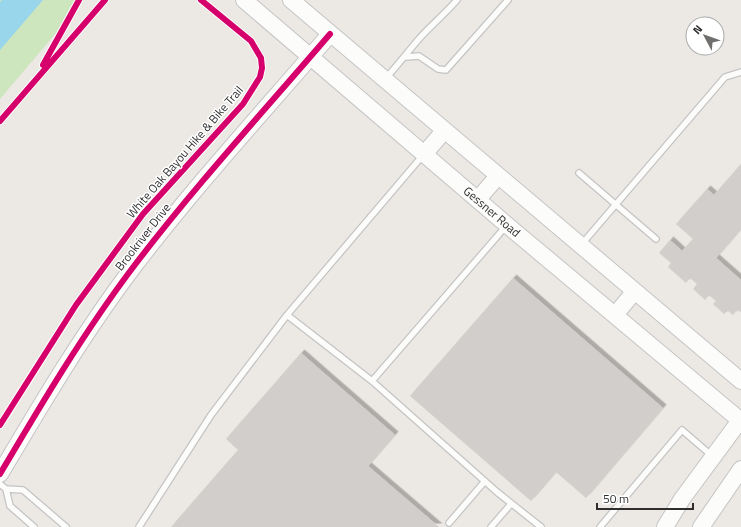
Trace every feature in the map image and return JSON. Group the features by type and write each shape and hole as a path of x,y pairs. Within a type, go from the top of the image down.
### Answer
{"main road":[{"name":"Gessner Road","path":"244,0 425,153 507,225 741,420"},
{"path":"291,0 634,292 741,381"},
{"name":"Brookriver Drive","path":"0,474 78,346 133,268 174,215 330,34"},
{"path":"425,153 444,131"},
{"path":"478,200 498,176"},
{"path":"615,315 634,292"},
{"path":"665,527 682,499 741,420"},
{"path":"701,527 741,468"}],"lane":[{"path":"384,80 406,57 418,40 442,18 457,0"},
{"path":"406,57 420,56 438,69 446,70 508,0"},
{"path":"580,246 725,77 741,72"},
{"path":"139,527 211,415 287,316 425,153"},
{"path":"579,173 656,239"},
{"path":"372,381 507,225"},
{"path":"287,316 372,381 511,504 540,527"},
{"path":"600,527 682,430 713,457"},
{"path":"449,523 485,481"},
{"path":"0,484 6,489 23,490 66,527"},
{"path":"6,489 10,506 34,527"},
{"path":"491,527 511,504"}],"green space":[{"path":"0,0 84,0 0,99"}],"water":[{"path":"2,0 43,0 0,50 0,2"}],"building":[{"path":"741,164 741,229 716,258 741,280 741,312 737,310 733,315 728,311 724,314 713,304 716,301 709,295 705,300 693,289 697,284 690,278 686,283 668,267 671,263 659,253 670,240 682,251 693,239 676,224 707,189 714,195"},
{"path":"513,278 663,408 586,498 556,472 531,501 410,396"},
{"path":"301,353 395,435 368,466 439,527 171,527 238,450 226,439"}],"cycle path":[{"path":"43,65 79,0"},
{"path":"0,121 105,0"},
{"name":"White Oak Bayou Hike & Bike Trail","path":"0,425 76,305 143,214 243,104 260,77 262,68 261,58 251,41 201,0"},
{"path":"0,474 81,342 134,266 205,178 330,34"}]}
